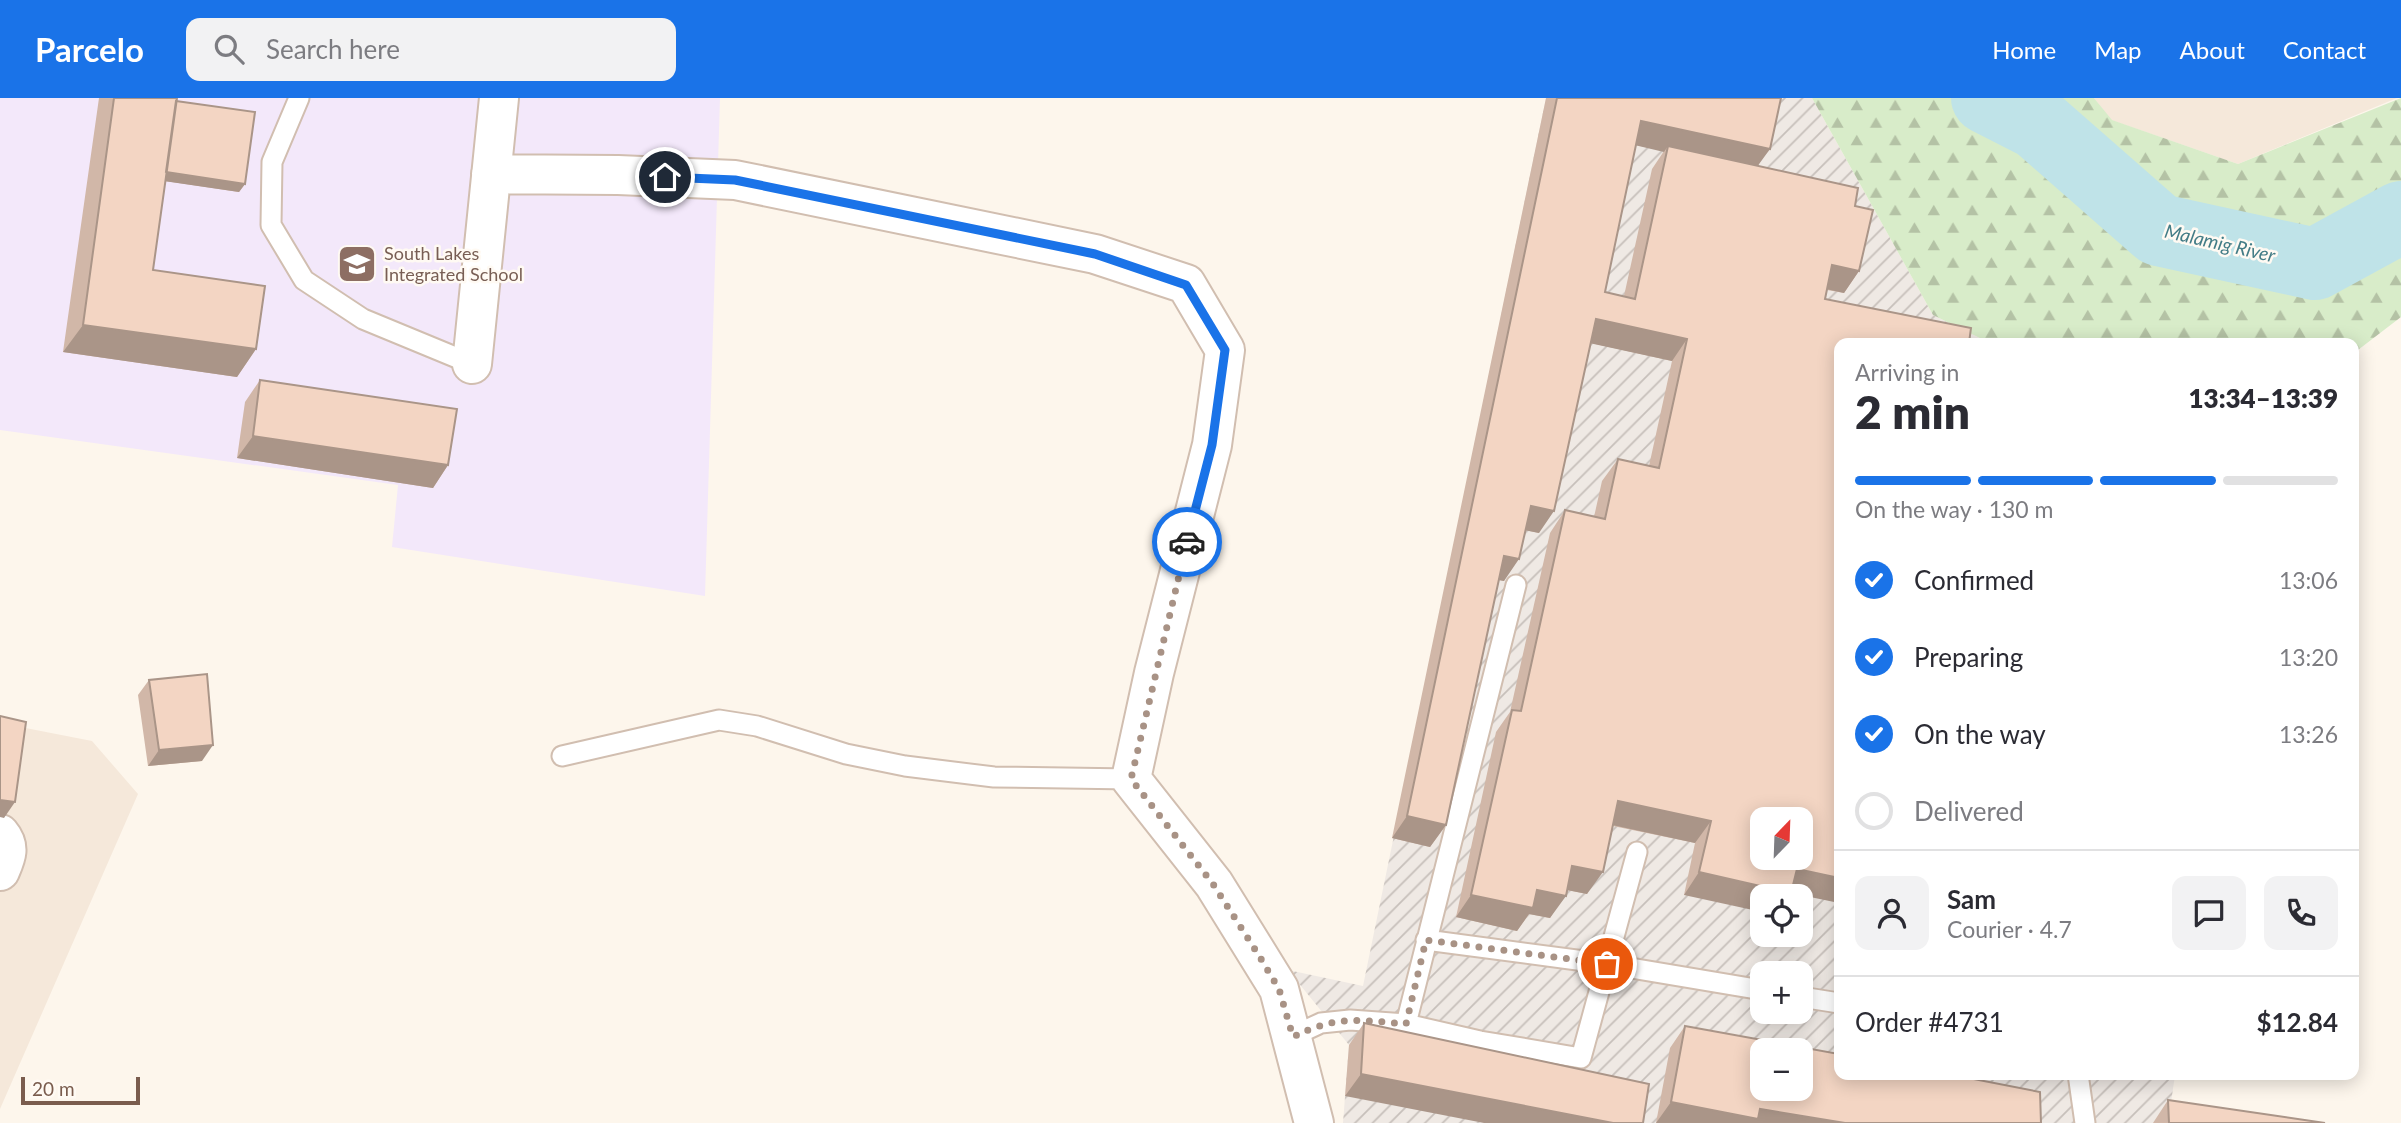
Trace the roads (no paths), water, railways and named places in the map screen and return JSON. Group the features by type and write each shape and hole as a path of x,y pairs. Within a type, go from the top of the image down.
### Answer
{"street":[{"path":"472,364 499,98"},
{"path":"491,174 618,175 735,180 1095,254 1186,285 1225,350 1212,445 1154,673 1131,779 1213,884 1279,989 1314,1123"},
{"path":"0,834 6,841 8,854 0,871"}],"lane":[{"path":"299,98 272,162 271,225 304,280 363,319 472,364"},
{"path":"1406,1024 1516,584"},
{"path":"562,756 719,720 757,726 846,754 905,766 994,778 1131,779"},
{"path":"1293,1037 1321,1023 1340,1021 1406,1024 1480,1041 1581,1058 1637,852"},
{"path":"1426,940 1607,964 1750,988"},
{"path":"1813,999 1834,1002"},
{"path":"2079,1080 2085,1123"}],"waterway":[{"name":"Malamig River","path":"1987,98 2038,124 2159,230 2315,264 2401,217"}],"place":[{"name":"South Lakes Integrated School","path":"357,264"}]}
